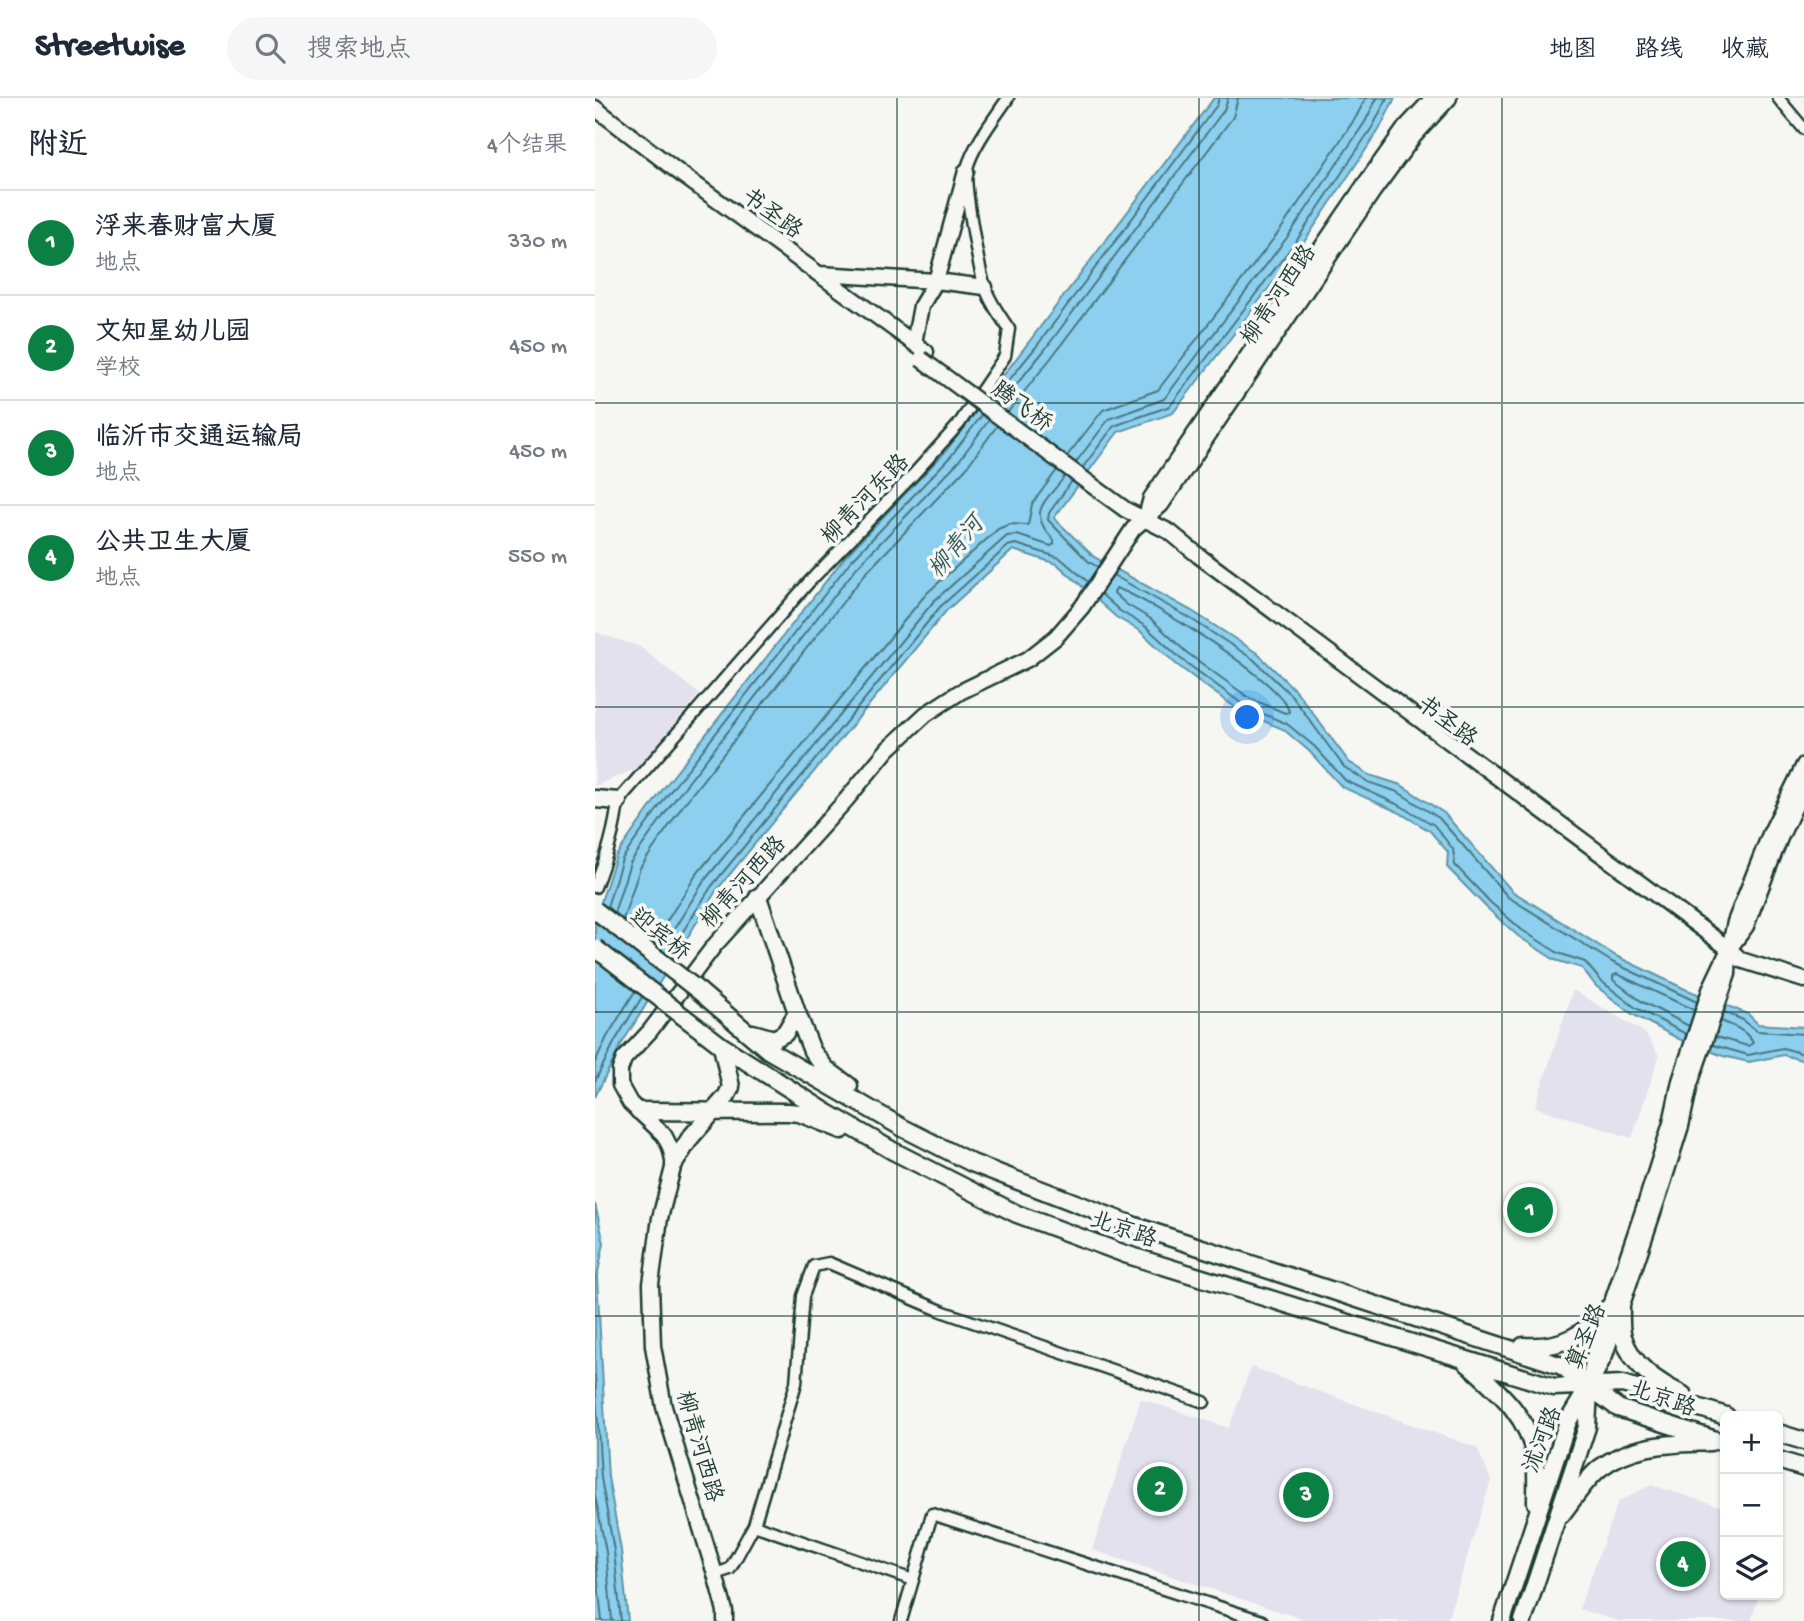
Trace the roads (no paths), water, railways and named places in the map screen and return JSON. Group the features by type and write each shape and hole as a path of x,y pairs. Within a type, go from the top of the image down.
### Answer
{"main road":[{"path":"595,799 618,800"},
{"path":"758,897 812,1051 826,1069 903,1128"},
{"name":"迎宾桥","path":"595,910 699,992"},
{"name":"北京路","path":"595,948 722,1046 893,1151 1017,1214 1125,1254 1554,1387 1623,1384 1720,1415"},
{"name":"北京路","path":"699,992 768,1049 903,1128 972,1163 1135,1226 1562,1366 1618,1408 1720,1441"},
{"path":"744,1030 774,1039 785,1033 797,1013"},
{"path":"674,1164 689,1138 726,1097 731,1087 722,1046"},
{"path":"639,1111 799,1113 893,1151"},
{"path":"1498,1344 1542,1347 1569,1340 1590,1328 1616,1307 1623,1336 1634,1358 1648,1376 1720,1414"},
{"path":"1461,1358 1505,1398 1526,1427 1535,1457 1537,1516"},
{"name":"沭河路","path":"1502,1621 1568,1421 1589,1387"},
{"name":"沭河路","path":"1523,1621 1587,1427 1589,1387"},
{"path":"1783,1435 1804,1441"},
{"path":"1555,1522 1599,1469 1619,1457 1659,1445 1720,1442"},
{"path":"1783,1462 1804,1468"}],"street":[{"path":"920,352 921,306 936,281 966,172 971,158 1008,98"},
{"name":"柳青河西路","path":"726,1621 715,1574 664,1407 653,1346 651,1284 660,1218 674,1164 664,1135 630,1103 620,1084 620,1070 624,1059 650,1031 714,946 888,749 926,714 960,692 1028,659 1056,637 1082,607 1122,548 1138,533 1146,518 1151,498 1345,213 1405,128 1433,98"},
{"name":"柳青河西路","path":"1146,518 1160,505 1382,179 1414,136 1449,98"},
{"path":"1778,98 1804,129"},
{"name":"书圣路","path":"595,108 820,274 920,352"},
{"name":"书圣路","path":"595,118 676,180 920,352"},
{"name":"柳青河东路","path":"618,800 809,582 959,425 1005,356 1009,329 995,309 985,287 975,241 966,172"},
{"path":"820,274 936,281 985,287"},
{"name":"腾飞桥","path":"920,352 1100,486"},
{"name":"书圣路","path":"1100,486 1126,510 1170,532 1730,949 1741,960 1804,980"},
{"name":"算圣路","path":"1589,1387 1595,1352 1616,1307 1671,1123 1716,989 1728,974 1735,922 1770,834 1804,765"},
{"name":"算圣路","path":"1730,949 1746,926 1780,838 1804,787"},
{"path":"595,887 605,863 618,800"},
{"name":"书圣路","path":"1730,949 1804,971"},
{"path":"715,1574 730,1569 754,1525 796,1383 803,1296 814,1266 829,1263 944,1312 1204,1402"},
{"path":"901,1621 932,1514 1262,1621"},
{"path":"754,1525 913,1580"}],"water":[{"name":"柳青河","path":"1214,98 1395,98 1379,130 1302,245 1173,413 1118,432 1054,518 1094,557 1192,611 1257,653 1297,692 1349,762 1370,775 1401,785 1444,813 1512,891 1616,956 1685,989 1748,1014 1758,1024 1804,1027 1804,1061 1784,1055 1749,1062 1723,1056 1679,1039 1632,1014 1596,986 1582,968 1555,960 1518,936 1447,867 1448,852 1430,831 1398,812 1342,787 1309,751 1283,729 1242,712 1208,688 1176,664 1140,631 1116,617 1057,564 1013,550 946,611 716,891 621,1045 595,1097 595,920 616,856 663,789 845,557 946,451"},
{"path":"595,1204 604,1243 597,1277 608,1477 621,1550 628,1621 595,1621"}],"place":[{"name":"浮来春财富大厦","path":"1530,1210"},
{"name":"文知星幼儿园","path":"1160,1489"},
{"name":"临沂市交通运输局","path":"1306,1495"},
{"name":"公共卫生大厦","path":"1683,1564"}]}
